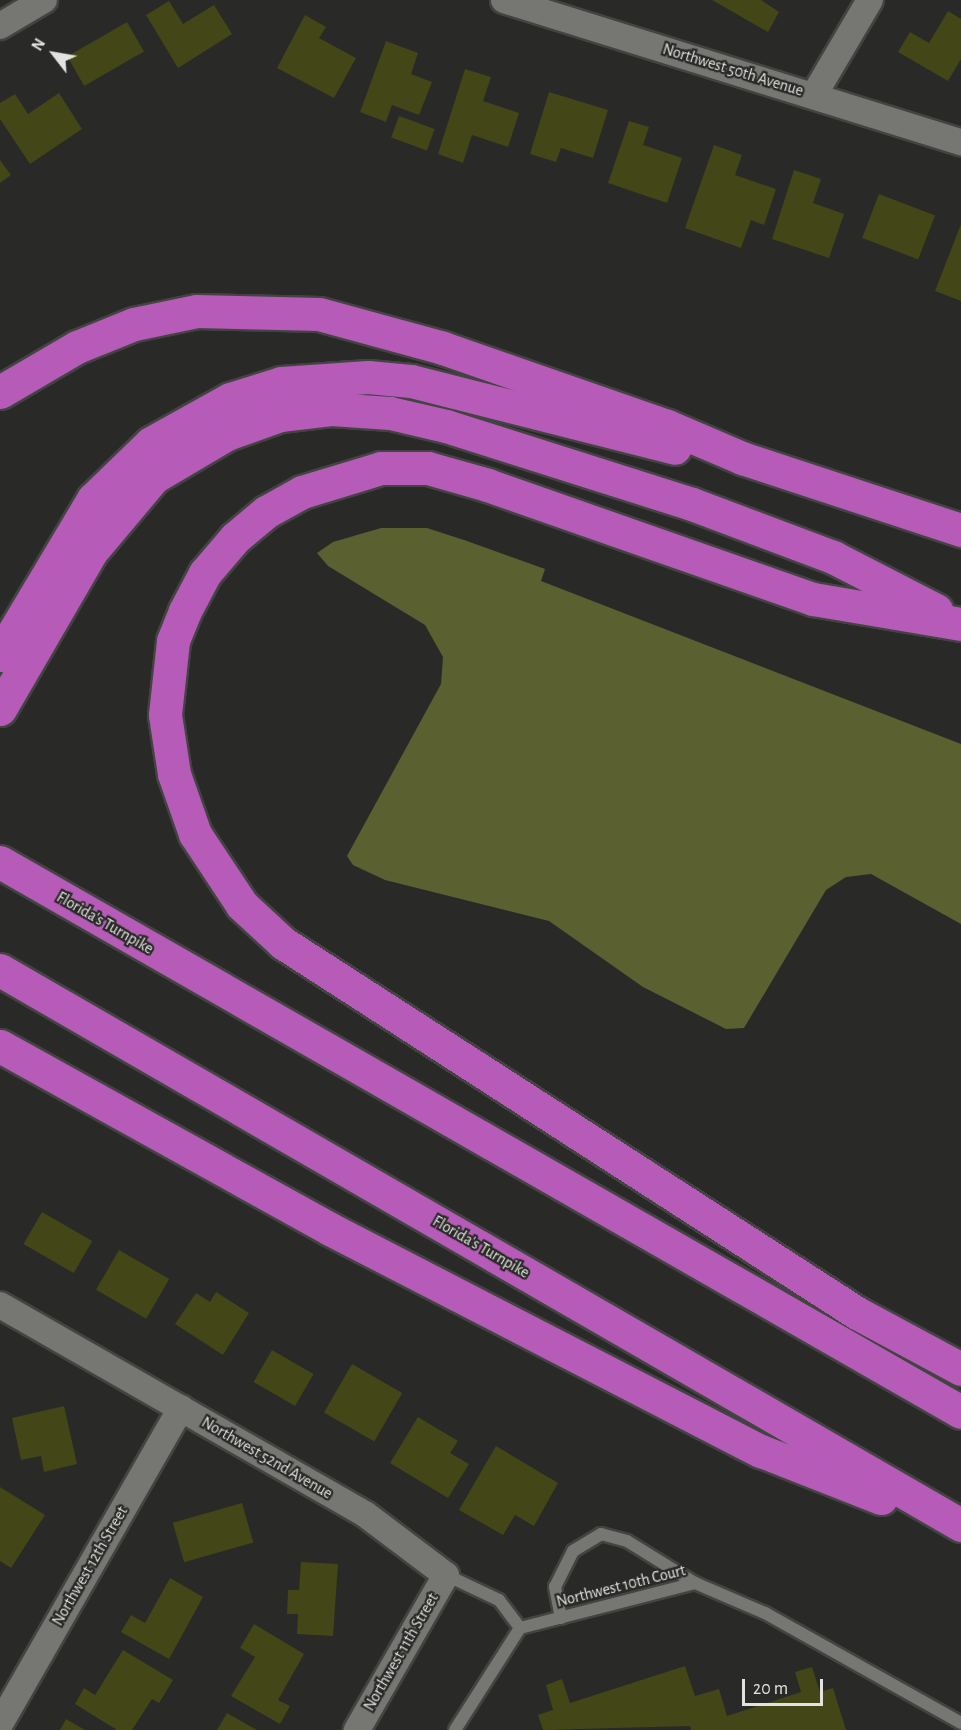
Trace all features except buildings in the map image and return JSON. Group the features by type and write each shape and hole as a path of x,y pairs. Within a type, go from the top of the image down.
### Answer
{"highway":[{"path":"0,392 77,346 134,324 197,311 319,314 443,348 667,426 742,458 961,530"},
{"path":"0,655 66,539 121,470 192,417 281,383 368,377 411,381 662,446 742,458"},
{"path":"0,709 91,552 154,477 227,434 280,415 331,409 390,413 446,426 692,504 833,557 961,623"},
{"path":"961,623 813,599 488,484 428,468 381,468 302,492 266,512 235,538 205,573 185,611 173,641 165,715 174,774 195,834 242,905 283,944 857,1313 961,1369"},
{"name":"Florida's Turnpike","path":"0,862 961,1412"},
{"name":"Florida's Turnpike","path":"0,970 961,1527"},
{"path":"0,1046 330,1228 761,1452 961,1527"}],"street":[{"path":"0,26 44,0"},
{"name":"Northwest 50th Avenue","path":"504,0 961,142"},
{"path":"814,95 870,0"},
{"name":"Northwest 52nd Avenue","path":"0,1305 365,1514 446,1575"},
{"name":"Northwest 12th Street","path":"0,1724 181,1408"},
{"name":"Northwest 11th Street","path":"357,1730 446,1575"}],"lane":[{"path":"561,1618 555,1587 573,1551 601,1534 627,1541 695,1583"},
{"name":"Northwest 52nd Avenue","path":"446,1575 499,1600 520,1628"},
{"name":"Northwest 10th Court","path":"520,1628 695,1583 765,1613 961,1723"},
{"path":"456,1730 520,1628"}],"shaded area":[{"path":"381,528 427,528 545,569 541,581 961,744 961,924 871,874 846,877 826,890 744,1028 726,1029 643,987 549,921 385,880 353,865 347,856 441,684 443,657 425,625 328,566 317,553 333,542"}]}
